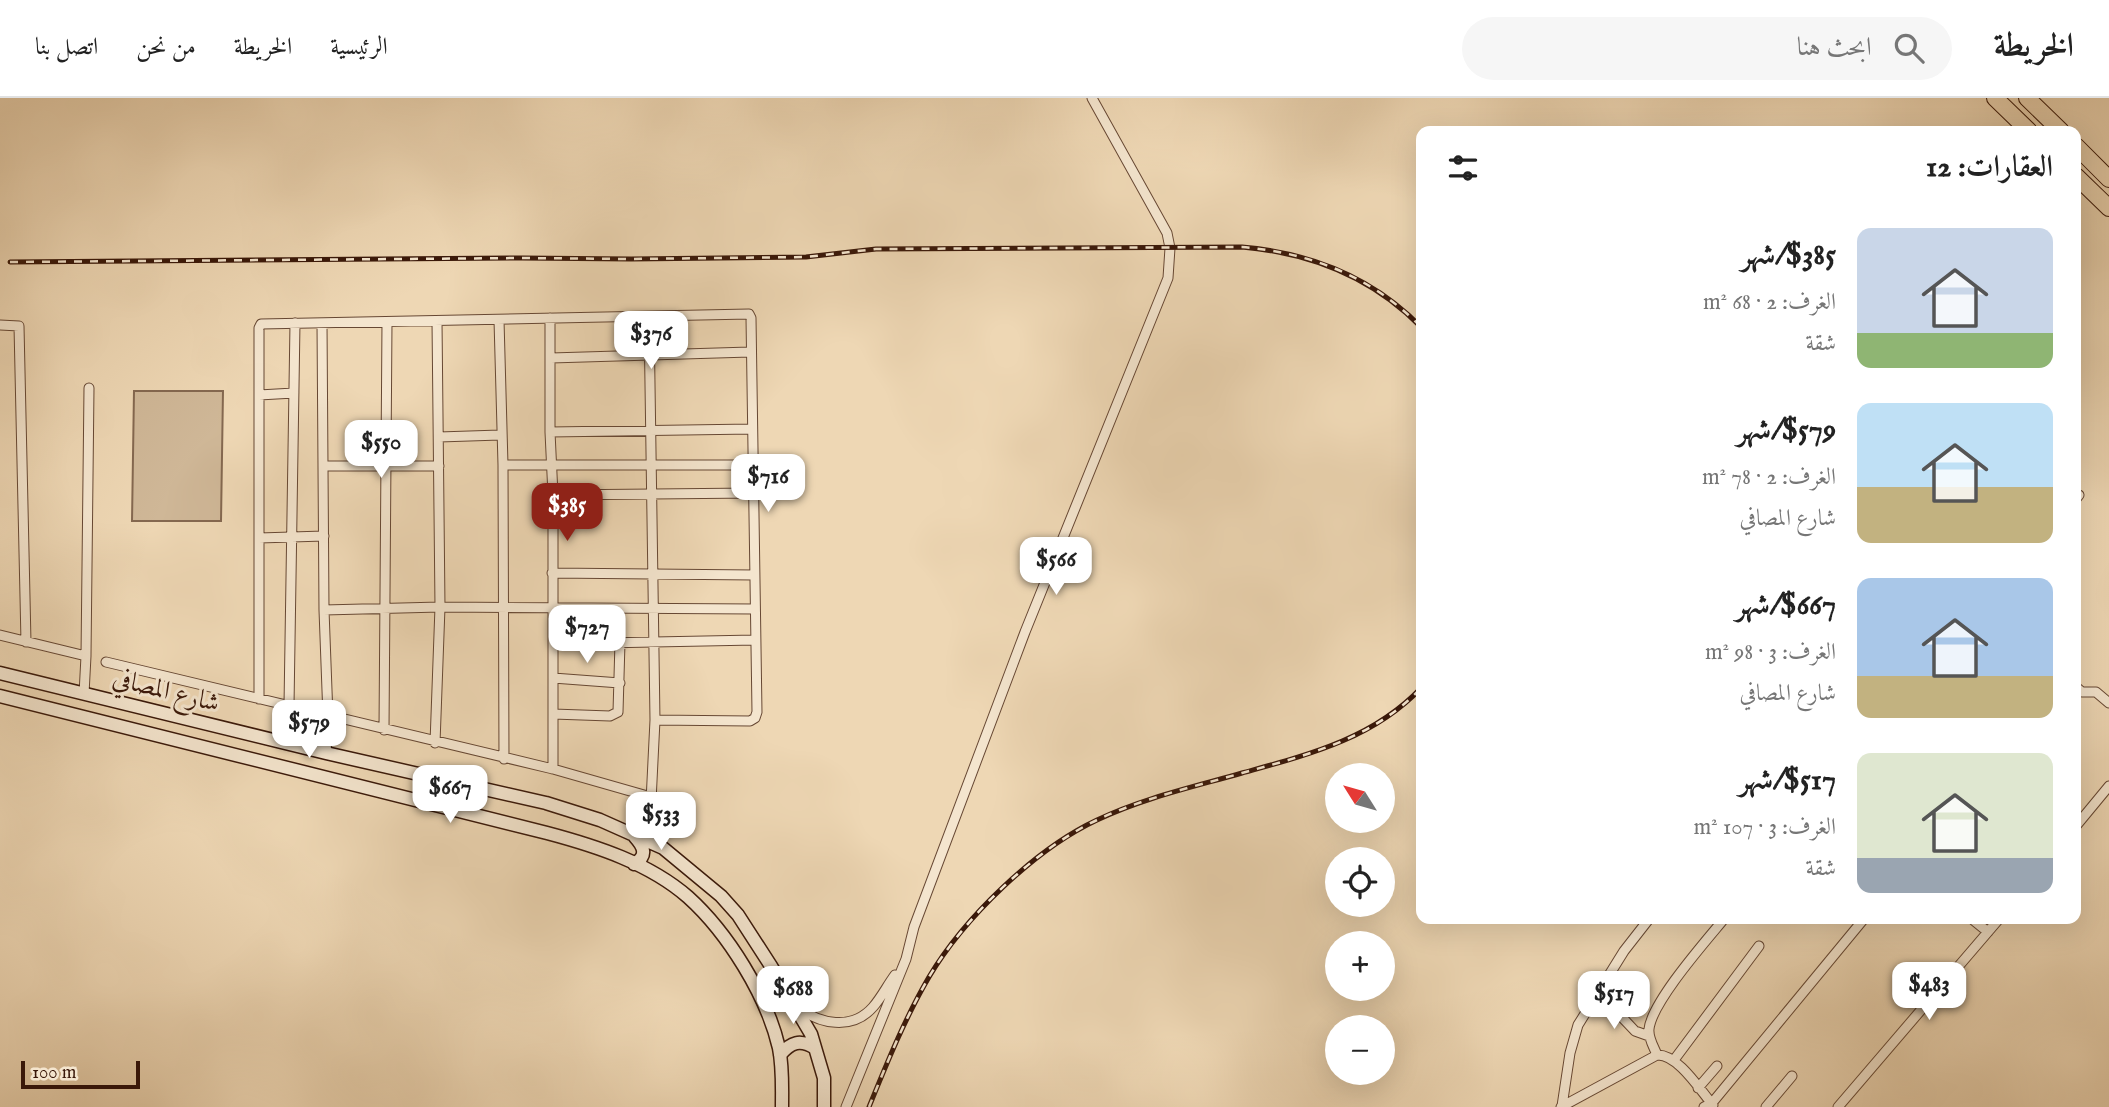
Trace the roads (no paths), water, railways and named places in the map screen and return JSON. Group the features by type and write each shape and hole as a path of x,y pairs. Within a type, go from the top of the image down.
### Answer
{"highway":[{"path":"1995,98 2024,126"},
{"path":"2027,98 2056,126"},
{"path":"2081,151 2109,179"},
{"path":"2081,181 2109,208"}],"main road":[{"name":"شارع المصافي","path":"0,673 328,754 546,803 600,820 663,849 714,887 738,915 811,1034 824,1078 824,1107"},
{"path":"51,709 57,700 56,687"},
{"path":"68,713 66,701 78,693"},
{"name":"شارع المصافي","path":"0,696 326,776 594,846 639,866 688,897 722,936 756,986 780,1055 783,1072 782,1107"},
{"path":"303,771 312,762 312,750"},
{"path":"326,776 328,754"},
{"path":"632,835 644,849 639,866"},
{"path":"639,866 649,842"},
{"path":"694,904 700,891 714,887"},
{"path":"780,1055 787,1046 797,1042 807,1043 815,1048"}],"street":[{"path":"846,1107 906,959 914,927 1025,632 1168,278 1170,248 1167,233 1092,98"},
{"path":"259,699 261,324 749,314 755,718 750,721 655,720"},
{"path":"649,317 655,720 649,842"},
{"path":"550,318 553,769"},
{"path":"499,320 500,435 503,465 504,759"},
{"path":"435,743 440,607 437,321"},
{"path":"384,730 387,322"},
{"path":"289,706 295,323"},
{"path":"322,323 328,754"},
{"path":"0,325 19,326 26,642"},
{"path":"551,358 750,352"},
{"path":"78,693 86,656 89,388"},
{"path":"260,395 294,393"},
{"path":"550,432 752,429"},
{"path":"439,437 500,435"},
{"path":"503,465 752,465"},
{"path":"323,466 439,466"},
{"path":"553,495 753,493"},
{"path":"259,538 324,536"},
{"path":"552,573 754,575"},
{"path":"324,610 440,607 755,609"},
{"path":"0,635 86,656"},
{"path":"553,644 755,640"},
{"path":"553,714 610,716 618,712 620,642"},
{"path":"106,662 435,743 553,769 651,797"},
{"path":"553,678 620,683"},
{"path":"2081,691 2096,692 2109,703"},
{"path":"2081,820 2109,786"},
{"path":"1562,1107 1570,1053 1578,1025 1624,951 1645,924"},
{"path":"1657,1055 1649,1036 1653,1016 1663,998 1720,924"},
{"path":"1562,1107 1657,1055 1674,1060 1710,1106 1860,924"},
{"path":"1978,924 1988,932"},
{"path":"1838,1107 1943,981 1953,974 1995,924"},
{"path":"1674,1060 1759,946"},
{"path":"790,1001 828,1023 849,1021 872,1009 906,959"},
{"path":"1598,992 1635,1031 1649,1036"},
{"path":"1698,1088 1717,1066"},
{"path":"1766,1107 1792,1076"}],"railway":[{"path":"10,262 806,257 876,249 1242,247 1293,255 1339,271 1382,294 1416,322"},
{"path":"869,1107 912,1008 944,955 981,909 1050,848 1097,820 1132,805 1338,743 1382,720 1416,693"}]}
